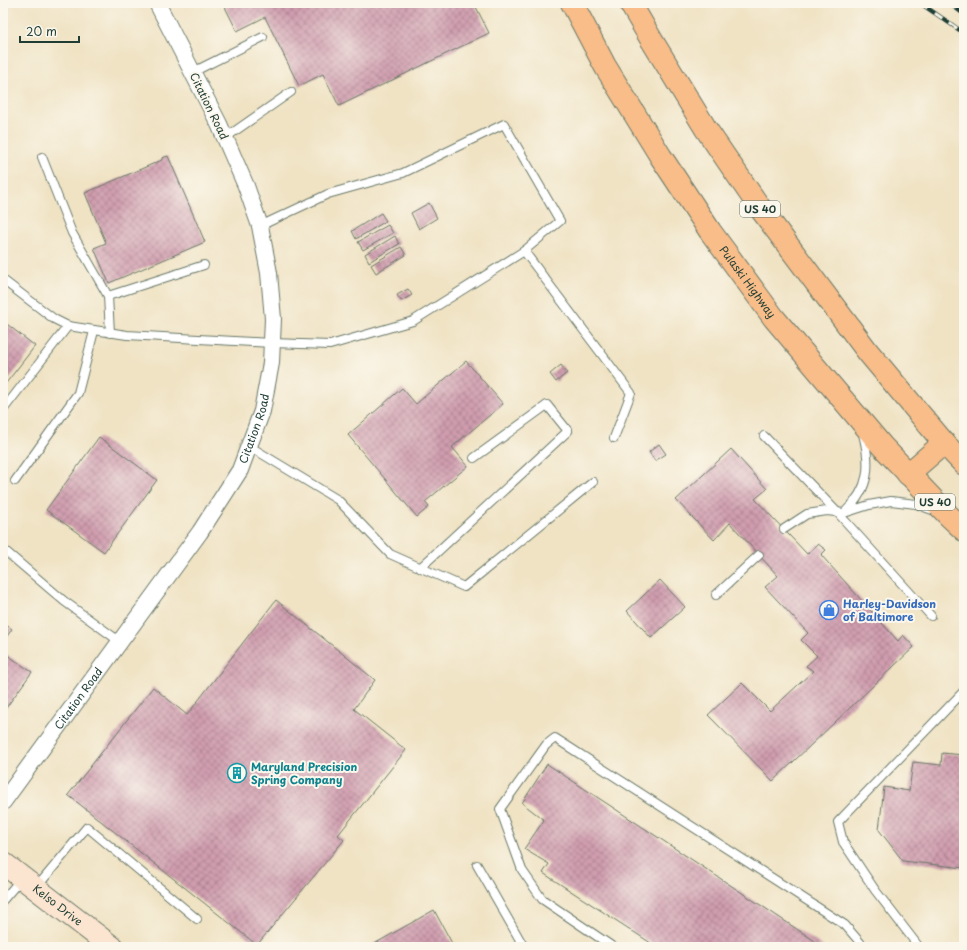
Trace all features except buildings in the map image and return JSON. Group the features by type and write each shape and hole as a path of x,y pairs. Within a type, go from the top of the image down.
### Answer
{"highway":[{"name":"Pulaski Highway","path":"572,3 605,66 660,157 710,231 774,318 860,421 908,474 956,523"},
{"name":"US 40","path":"630,3 650,39 706,129 760,208 868,352 958,454"},
{"path":"908,474 958,454"}],"street":[{"name":"Citation Road","path":"3,802 204,526 240,470 262,411 272,363 273,319 269,273 260,226 246,186 225,138 157,3"},
{"name":"Kelso Drive","path":"3,863 112,947"}],"lane":[{"path":"193,72 263,37"},
{"path":"225,138 291,92"},
{"path":"3,280 54,319 68,326 110,333 272,343 330,344 413,321 524,251 560,222 504,124 403,173 328,194 260,226"},
{"path":"42,157 72,232 108,296 110,333"},
{"path":"524,251 632,393 614,438"},
{"path":"108,296 204,265"},
{"path":"3,410 68,326"},
{"path":"15,480 78,393 94,331"},
{"path":"420,568 568,431 547,405 474,458"},
{"path":"840,512 853,504 862,492 868,473 867,447 860,421"},
{"path":"764,436 840,512 931,616"},
{"path":"249,446 338,500 390,554 464,588 592,482"},
{"path":"784,529 807,514 827,511 840,512 891,501 916,504 956,523"},
{"path":"3,549 64,601 120,641"},
{"path":"716,595 759,555"},
{"path":"919,947 875,890 843,842 838,822 964,691"},
{"path":"613,947 542,899 522,870 500,809 546,745 555,738 845,925 864,947"},
{"path":"3,900 29,883 87,827 197,919"},
{"path":"477,865 524,947"}],"railway":[{"path":"920,3 964,33"},
{"path":"949,3 964,14"}],"place":[{"name":"Harley-Davidson of Baltimore","path":"829,610"},
{"name":"Maryland Precision Spring Company","path":"237,773"}]}
